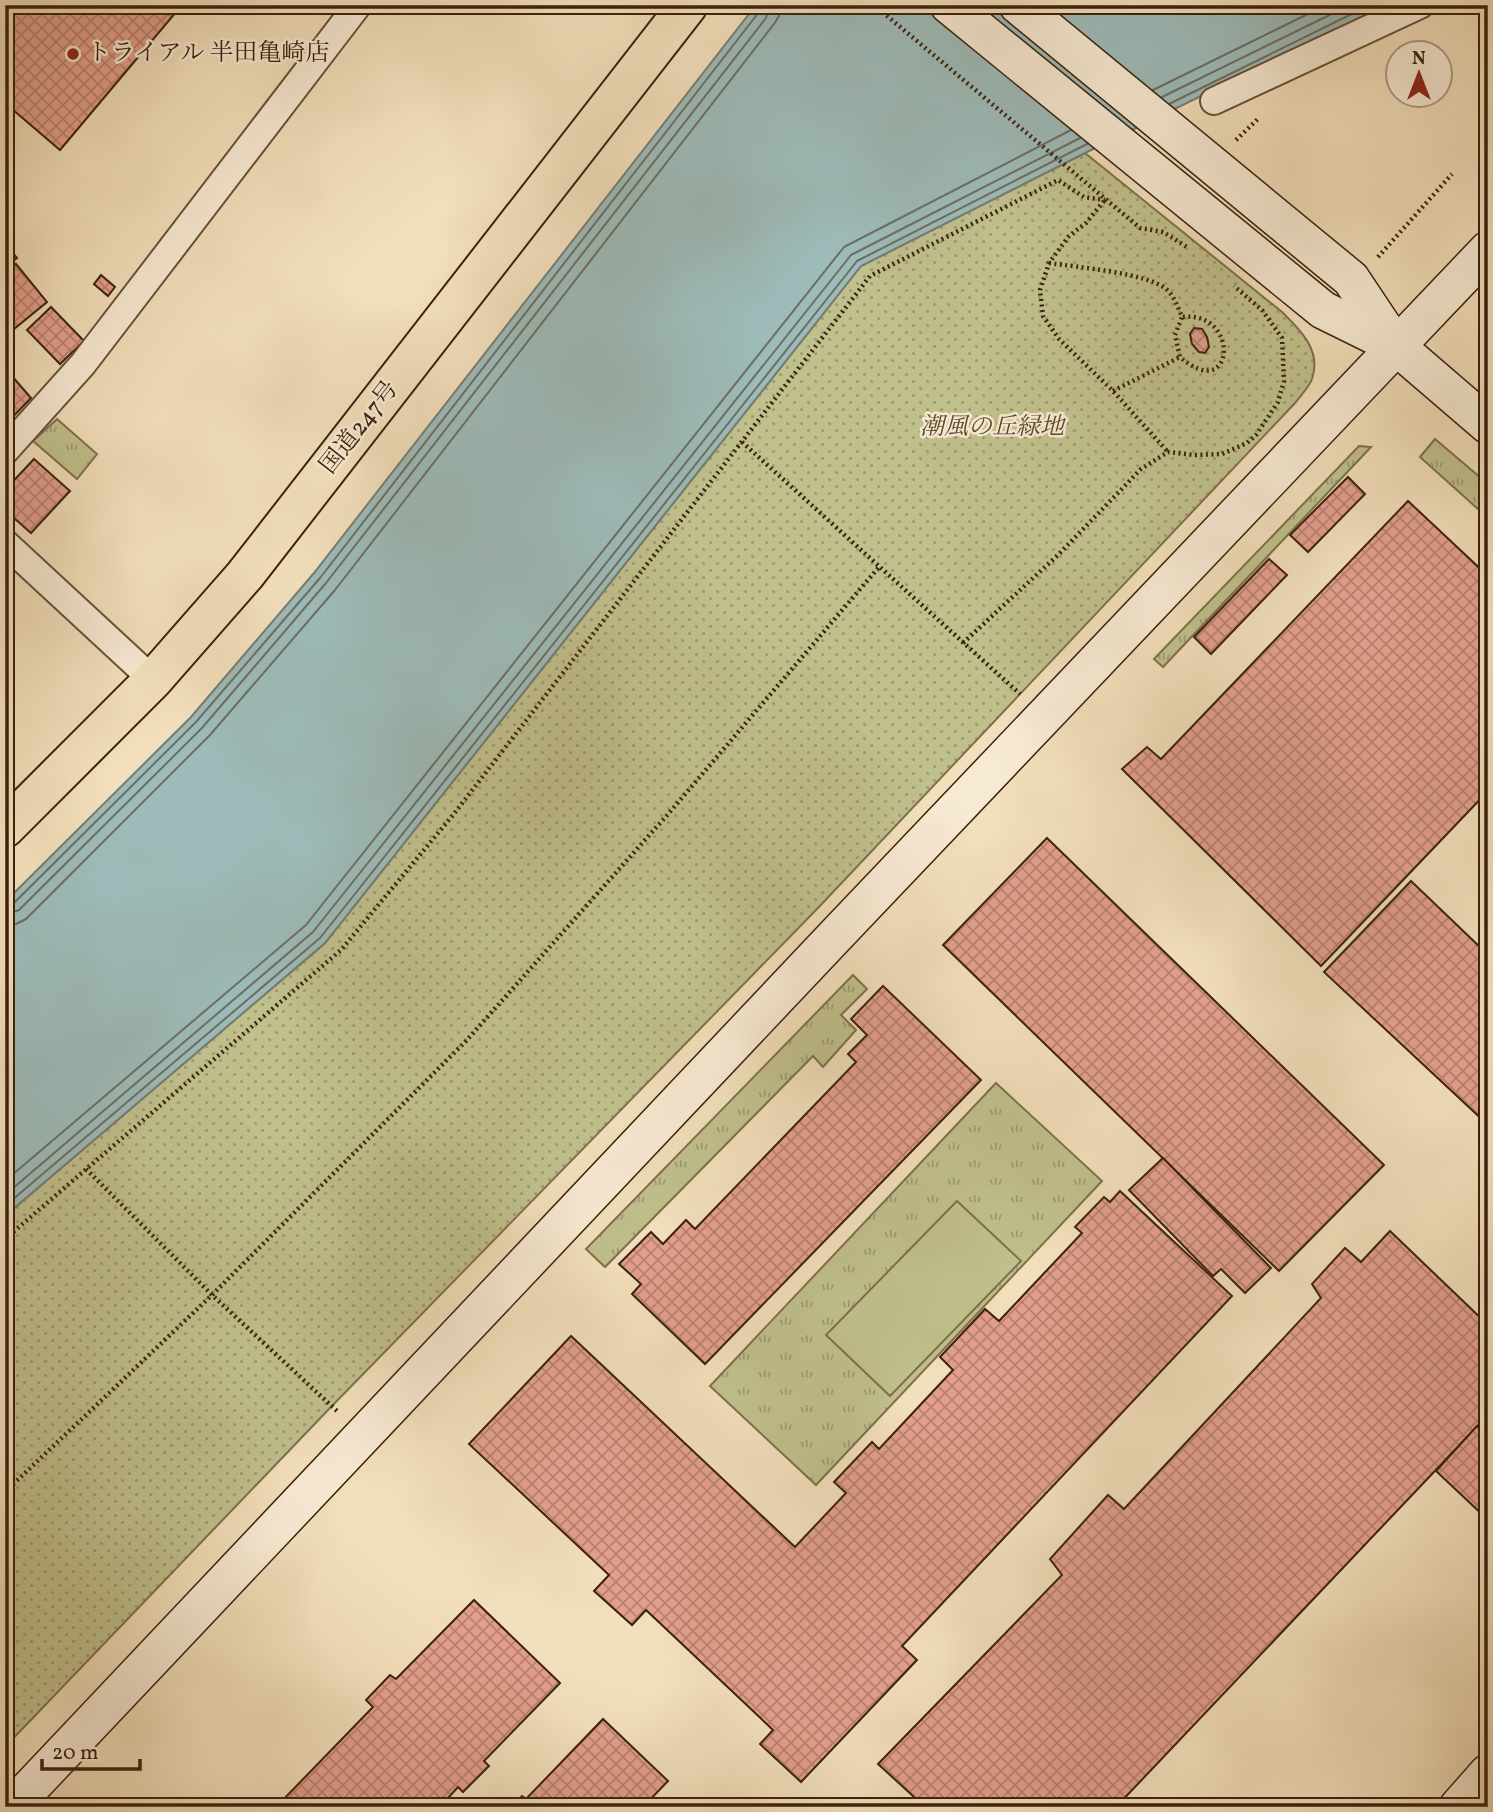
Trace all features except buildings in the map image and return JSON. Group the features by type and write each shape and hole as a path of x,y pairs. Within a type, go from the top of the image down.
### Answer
{"highway":[{"name":"国道247号","path":"5,828 153,680 245,575 688,5"}],"street":[{"path":"5,451 83,365 358,5"},
{"path":"949,5 1323,310 1396,346 1488,425"},
{"path":"1018,5 1351,279 1396,346"},
{"path":"1214,102 1420,5"},
{"path":"12,1807 1488,250"},
{"path":"5,543 153,680"},
{"path":"1458,1807 1488,1773"}],"path":[{"path":"874,5 1140,228 1163,232 1195,254"},
{"path":"1227,148 1259,118"},
{"path":"1370,265 1452,174"},
{"path":"5,1239 341,950 462,804 870,276 1058,180 1084,197 1105,200"},
{"path":"1105,200 1086,223 1069,236 1049,263 1040,290 1043,316 1059,339 1113,391 1168,452"},
{"path":"1049,263 1158,283 1174,298 1182,317 1175,335 1180,357 1188,364 1208,372 1216,370 1223,362 1225,353 1220,333 1212,324 1192,316 1182,317"},
{"path":"963,643 1051,562 1141,469 1168,452 1222,454 1247,443 1278,402 1284,382 1282,338 1262,310 1231,284"},
{"path":"1113,391 1180,357"},
{"path":"742,442 1021,695"},
{"path":"5,1492 212,1295 466,1041 669,813 879,567"},
{"path":"86,1169 212,1295 337,1411"}],"green space":[{"name":"潮風の丘緑地","path":"1085,153 1296,326 1312,350 1314,359 1312,379 1307,388 817,909 329,1409 5,1747 5,1216 325,943 861,266"},
{"path":"57,419 97,454 77,479 33,441"},
{"path":"1435,439 1488,484 1488,518 1420,457"},
{"path":"1359,446 1371,447 1163,667 1154,659"},
{"path":"853,975 867,989 841,1015 856,1030 823,1067 813,1056 605,1267 586,1249"},
{"path":"996,1083 1102,1181 816,1485 710,1386"},
{"path":"957,1201 1021,1261 890,1396 826,1335"}],"water":[{"path":"756,5 1386,5 861,266 325,943 5,1216 5,902 191,717 314,573"}],"place":[{"name":"トライアル 半田亀崎店","path":"73,54"}]}
